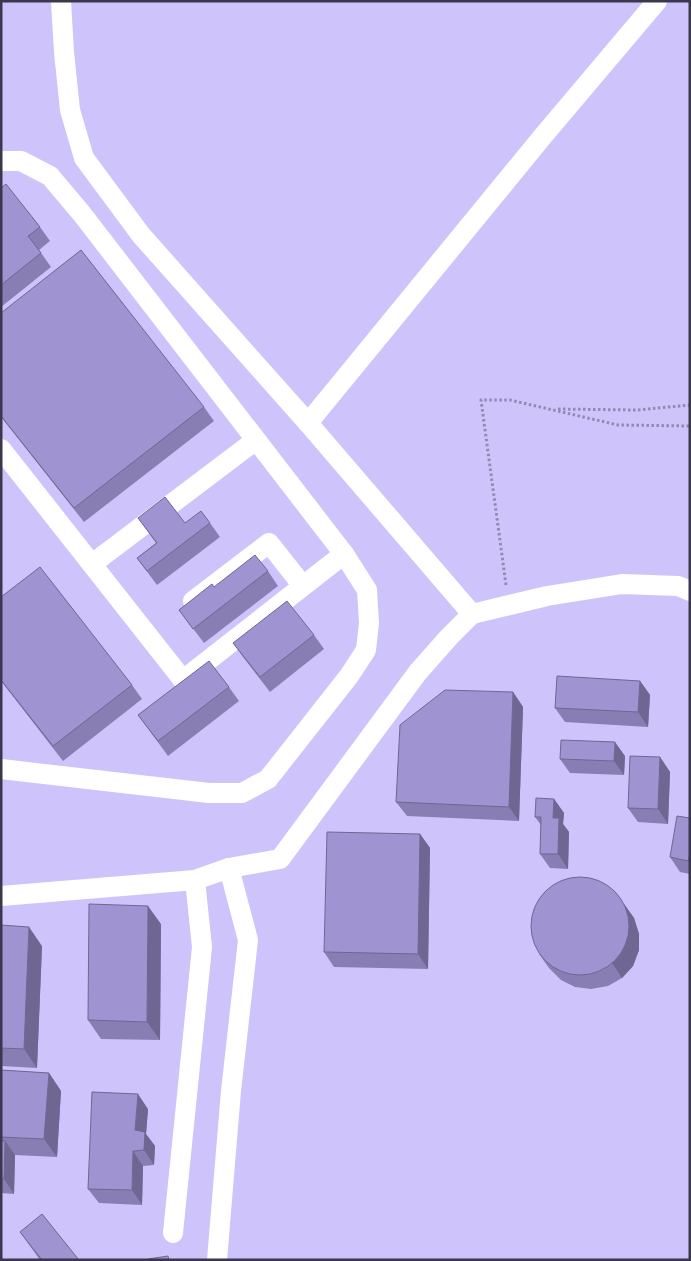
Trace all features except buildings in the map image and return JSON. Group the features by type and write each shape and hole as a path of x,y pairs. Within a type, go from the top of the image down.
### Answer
{"lane":[{"path":"61,1 70,110 84,158 141,235 308,422 472,614"},
{"path":"308,422 543,136 657,1"},
{"path":"1,161 21,161 50,176 82,214 344,554 367,590 369,623 366,650 349,676 268,779 242,793 209,793 1,769"},
{"path":"92,564 256,440"},
{"path":"1,449 183,680 344,554"},
{"path":"187,605 269,543 303,586"},
{"path":"1,896 195,880 230,868 280,859 418,672 472,614 547,596 622,584 678,586 690,591"},
{"path":"217,1260 231,1091 248,940 230,868"},
{"path":"173,1233 202,947 195,880"}],"path":[{"path":"509,606 481,400 510,400 618,424 690,426"},
{"path":"550,409 636,410 690,405"}]}
